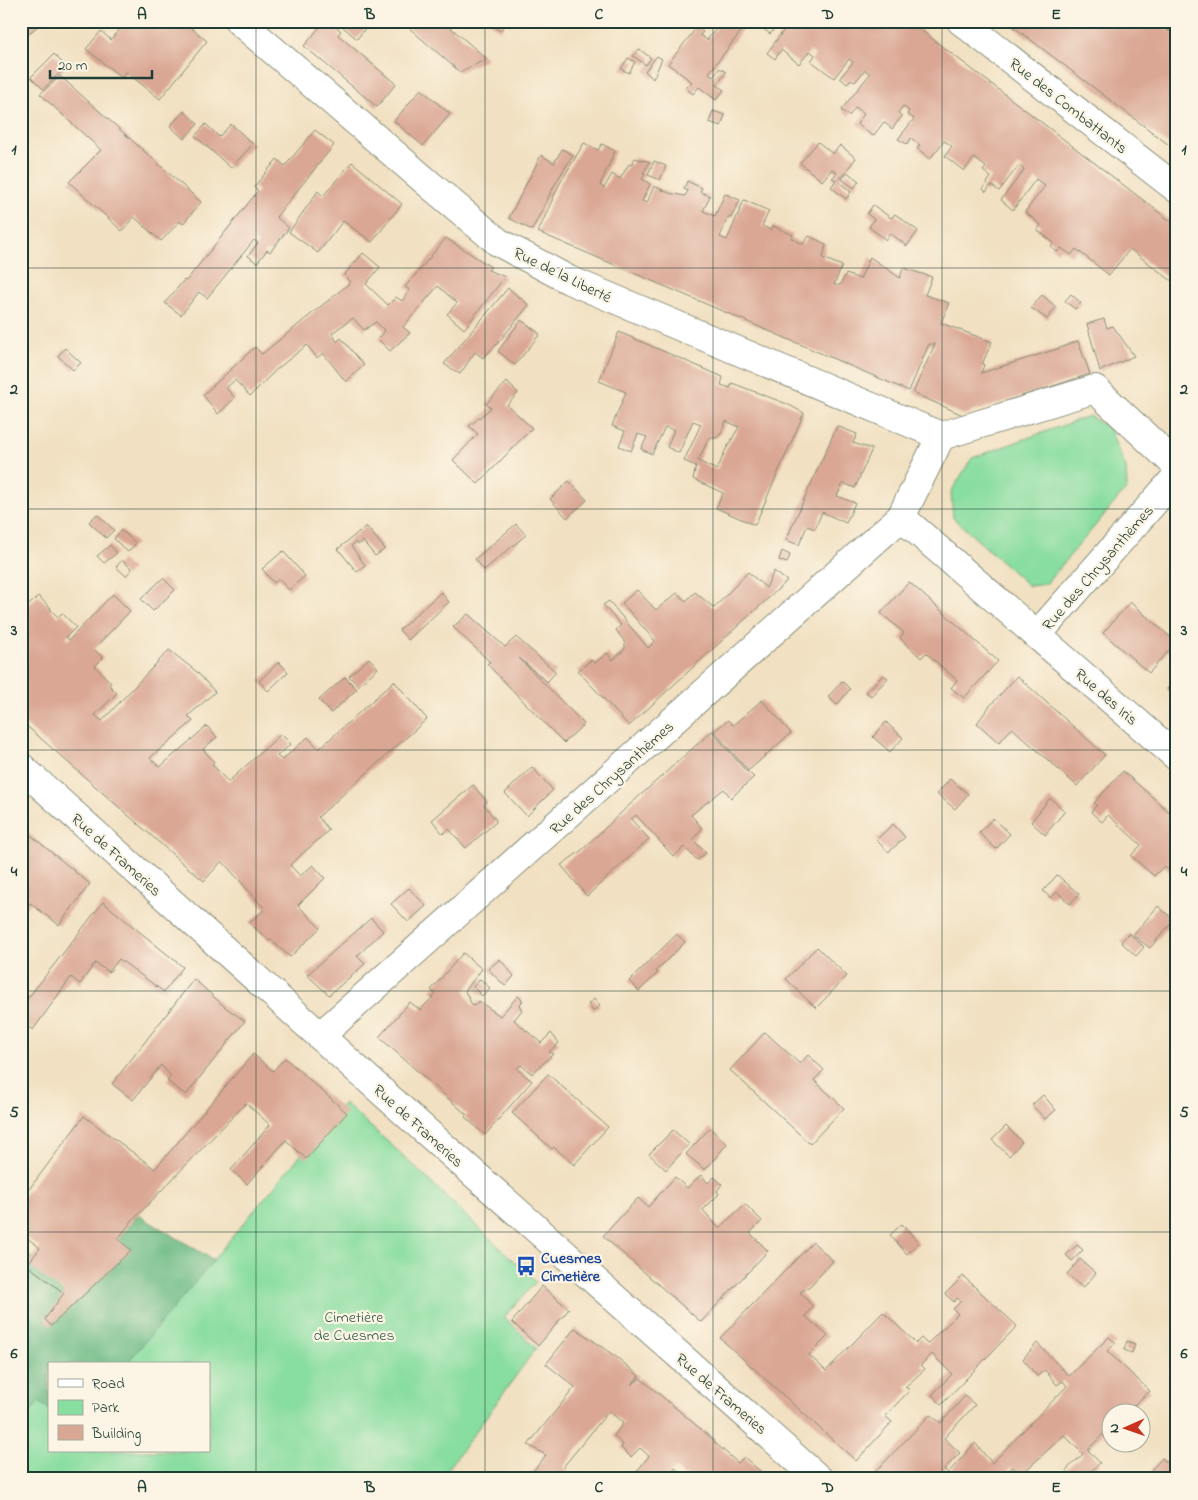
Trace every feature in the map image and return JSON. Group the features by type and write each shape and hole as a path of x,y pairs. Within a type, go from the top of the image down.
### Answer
{"street":[{"name":"Rue de la Liberté","path":"240,21 498,242 569,280 941,436"},
{"name":"Rue des Combattants","path":"961,21 1177,189"},
{"path":"941,436 1095,389 1177,466"},
{"name":"Rue des Chrysanthèmes","path":"320,1036 901,517 941,436"},
{"name":"Rue des Chrysanthèmes","path":"901,517 1036,635 1177,476"},
{"name":"Rue des Iris","path":"1036,635 1177,756"},
{"name":"Rue de Frameries","path":"21,767 320,1036 819,1479"}],"green space":[{"path":"1089,416 1109,428 1126,468 1127,488 1046,584 1029,586 953,518 951,492 972,458"},
{"name":"Cimetière de Cuesmes","path":"344,1103 398,1151 536,1282 504,1317 536,1348 441,1479 21,1479 21,1423 39,1402 48,1408 48,1452 210,1452 210,1362 128,1362"},
{"path":"138,1215 214,1260 128,1362 48,1362 48,1408 39,1402 21,1423 21,1249 63,1284 87,1281"}],"building":[{"path":"21,21 43,21 21,41"},
{"path":"126,21 183,21 207,41 160,99 126,72 122,78 86,49 101,31 111,40"},
{"path":"325,21 329,21 341,31 338,35 396,84 377,107 304,46"},
{"path":"336,21 371,21 357,39"},
{"path":"401,21 443,21 487,59 460,72"},
{"path":"488,21 499,21 504,26 500,31"},
{"path":"709,21 749,21 709,73 713,77 720,68 726,72 717,85 724,90 716,100 699,87 693,94 686,88 692,82 668,64 697,27 703,32 700,35 707,40 717,28"},
{"path":"753,21 781,21 770,34"},
{"path":"788,21 909,21 1177,226 1177,285 1130,249 1109,275 1076,249 1071,255 1061,248 1057,252 1051,247 1054,243 1037,230 1041,225 1025,212 1045,186 1036,179 1013,210 1001,200 1024,170 1019,165 999,191 991,185 986,192 983,189 991,177 983,171 986,167 974,158 964,171 945,156 952,146 944,141 930,159 917,148 920,145 911,138 907,144 898,139 914,119 907,114 909,111 903,106 898,113 902,116 892,129 884,122 873,136 857,124 864,114 856,107 849,116 841,110 870,74 865,70 855,82 851,79 847,84 840,78 853,62 849,59 834,78 811,61 815,55 810,51 799,64 781,50 775,59 767,53 786,27 784,26"},
{"path":"1006,21 1145,21 1150,24 1152,21 1155,21 1170,31 1163,25 1166,21 1177,21 1177,151"},
{"path":"639,49 651,58 646,65 633,56"},
{"path":"54,54 66,67 43,89 31,77"},
{"path":"657,56 662,59 653,79 645,71"},
{"path":"628,58 635,62 629,73 621,69"},
{"path":"60,76 201,202 183,224 180,221 161,241 134,217 122,231 69,182 101,150 40,94"},
{"path":"421,89 450,114 423,146 394,121"},
{"path":"184,111 198,124 184,139 170,126"},
{"path":"713,111 725,115 721,126 709,122"},
{"path":"206,124 219,137 231,124 253,144 231,168 195,136"},
{"path":"315,130 334,145 276,217 289,228 270,252 267,250 257,263 248,256 258,243 254,240 207,298 199,292 181,315 165,303 184,280 186,281 258,191 254,187 277,159 285,166"},
{"path":"818,142 833,154 840,145 856,158 838,181 851,192 846,199 831,187 836,180 832,178 837,173 832,169 822,181 800,163"},
{"path":"584,143 598,150 602,144 615,151 600,185 604,188 612,174 620,179 635,158 650,162 643,173 645,174 642,179 650,184 642,201 647,203 654,186 669,193 685,196 688,191 684,189 687,181 702,188 700,192 710,196 703,211 715,216 725,194 740,200 731,218 728,217 720,237 727,240 744,200 769,211 762,226 771,230 773,226 793,235 791,238 803,244 809,236 826,244 823,258 842,266 834,285 840,285 846,274 860,279 870,257 900,278 903,268 932,277 925,295 949,303 941,323 992,342 982,364 984,365 981,373 1078,341 1090,374 963,415 913,393 935,344 929,344 909,391 538,232 559,185"},
{"path":"562,149 573,155 555,184 532,230 509,218 541,155 554,163"},
{"path":"654,161 666,166 660,180 648,175"},
{"path":"352,162 402,204 372,242 343,221 318,253 289,232 318,191 323,196"},
{"path":"847,172 859,181 854,188 842,179"},
{"path":"873,205 891,218 895,214 918,231 907,246 890,233 886,240 869,227 874,219 867,214"},
{"path":"446,238 491,267 488,270 505,277 464,329 447,314 457,303 438,286 403,327 410,333 390,351 378,339 385,331 376,322 364,330 353,318 332,333 337,342 341,338 364,365 346,382 323,353 317,358 307,345 277,369 250,396 235,380 226,388 235,398 218,414 203,395 255,347 262,354 351,282 344,275 363,253 380,267 366,284 388,305 396,297 402,301 410,290 405,287"},
{"path":"508,288 529,305 497,344 483,358 475,352 460,374 444,364"},
{"path":"1071,294 1081,303 1075,309 1065,301"},
{"path":"1042,295 1056,307 1047,319 1031,308"},
{"path":"1104,319 1107,328 1113,326 1134,356 1100,371 1087,324"},
{"path":"521,320 540,334 515,365 498,351"},
{"path":"619,332 723,377 721,385 730,388 732,383 787,404 804,413 755,525 716,508 723,493 693,479 696,466 684,461 701,424 693,421 679,453 667,447 674,430 665,427 652,454 641,449 647,437 638,434 631,451 619,446 625,431 612,426 626,392 599,381","holes":["726,421 739,427 725,451 717,470 698,461 709,438 716,438 720,435"]},
{"path":"65,348 81,363 73,370 58,356"},
{"path":"507,382 518,393 507,405 532,428 478,484 453,460 478,434 469,426 491,408 486,404"},
{"path":"837,426 857,434 853,443 872,449 855,488 843,483 837,496 855,503 846,523 822,512 815,529 807,526 799,545 786,540"},
{"path":"569,481 587,500 567,518 550,499"},
{"path":"97,514 114,530 106,538 89,522"},
{"path":"516,524 526,535 484,570 475,559"},
{"path":"366,526 385,549 375,556 363,541 358,545 356,542 351,546 365,565 357,572 338,549"},
{"path":"121,530 136,543 128,552 114,539"},
{"path":"110,545 117,553 104,563 97,556"},
{"path":"283,551 305,576 289,590 279,579 274,583 262,569"},
{"path":"782,551 790,555 787,563 779,560"},
{"path":"122,560 132,569 126,576 116,567"},
{"path":"774,571 787,581 629,726 578,671 591,660 595,663 607,653 613,660 625,649 625,642 616,630 621,625 603,605 609,601 648,648 655,641 622,603 637,590 656,610 677,593 686,601 695,592 714,608 748,572 766,588"},
{"path":"163,578 175,590 153,611 141,599"},
{"path":"909,582 998,661 964,698 951,688 957,680 926,653 921,658 900,638 904,633 881,613"},
{"path":"441,592 449,602 408,640 399,630"},
{"path":"113,594 130,611 94,649 103,658 95,666 111,683 109,685 117,693 95,715 102,721 169,650 197,672 215,692 188,716 193,721 150,758 160,767 207,726 217,737 203,749 214,762 212,764 228,782 281,734 291,744 277,756 282,760 308,737 319,749 394,681 427,719 318,817 329,830 290,865 300,876 313,865 325,878 298,905 320,928 290,957 249,923 265,909 222,861 204,881 21,721 21,600 28,606 38,596 58,617 62,613 76,627 66,637 69,640"},
{"path":"1130,602 1176,642 1149,673 1103,633"},
{"path":"468,614 505,647 516,637 556,672 547,682 519,658 584,724 564,743 487,664 490,662 453,627"},
{"path":"369,658 378,668 358,686 349,676"},
{"path":"279,662 288,672 268,691 259,681"},
{"path":"883,675 888,678 871,696 866,692"},
{"path":"1017,676 1105,755 1077,786 1012,728 999,743 977,723"},
{"path":"345,677 357,689 331,713 319,700"},
{"path":"1177,677 1177,698 1167,689"},
{"path":"842,681 850,689 837,705 828,697"},
{"path":"762,700 791,733 748,771 714,731 728,720 733,725"},
{"path":"886,722 903,738 890,752 873,737"},
{"path":"712,731 745,770 754,777 731,798 724,789 691,815 702,828 693,840 706,853 697,860 684,847 674,857 636,815 631,819 649,839 587,896 561,865 582,850"},
{"path":"532,767 553,790 527,816 505,793"},
{"path":"1123,771 1177,819 1177,877 1164,866 1154,876 1131,856 1141,845 1108,815 1102,822 1091,812 1097,805 1094,803"},
{"path":"950,779 968,794 955,809 937,794"},
{"path":"473,785 487,802 484,805 496,822 466,848 449,829 443,834 432,820"},
{"path":"1050,798 1065,811 1045,835 1031,822"},
{"path":"993,818 1010,834 996,849 979,833"},
{"path":"893,824 905,837 889,852 876,840"},
{"path":"21,827 90,884 59,925 30,903 21,914"},
{"path":"1057,875 1079,894 1070,904 1057,892 1051,898 1043,891"},
{"path":"409,888 426,906 408,922 391,904"},
{"path":"103,902 183,967 164,992 119,959 109,972 95,963 80,984 71,977 33,1030 21,1022 21,1007"},
{"path":"1158,906 1174,920 1150,948 1133,935"},
{"path":"371,918 383,931 357,956 365,964 329,995 307,975"},
{"path":"1129,933 1144,947 1136,956 1121,942"},
{"path":"677,934 685,942 656,971 658,973 639,991 629,981"},
{"path":"817,947 847,976 816,1008 786,979"},
{"path":"463,953 482,969 465,991 474,1006 479,1001 500,1016 518,996 523,1001 519,1005 522,1010 514,1020 541,1043 551,1033 559,1043 549,1052 553,1054 532,1074 521,1065 517,1069 532,1081 485,1135 465,1117 467,1115 379,1037 410,1002 420,1010 436,994 431,990"},
{"path":"500,959 514,976 505,986 488,969"},
{"path":"194,979 225,1007 245,1021 186,1095 167,1081 171,1076 161,1065 133,1100 112,1084"},
{"path":"480,979 490,988 482,996 473,987"},
{"path":"594,999 600,1006 593,1011 588,1004"},
{"path":"765,1032 800,1064 808,1055 824,1070 814,1080 844,1108 810,1144 730,1070"},
{"path":"253,1054 273,1071 285,1058 347,1113 306,1159 286,1140 247,1184 231,1170 270,1125 246,1103 131,1222 118,1239 131,1250 51,1326 45,1319 64,1293 27,1265 40,1248 21,1233 21,1200 84,1116 155,1169"},
{"path":"548,1074 608,1127 574,1165 554,1147 552,1149 512,1113"},
{"path":"1043,1095 1056,1110 1045,1119 1032,1105"},
{"path":"1006,1126 1022,1142 1009,1156 992,1140"},
{"path":"710,1128 727,1144 705,1170 686,1154"},
{"path":"673,1130 689,1144 666,1170 649,1154"},
{"path":"701,1175 708,1183 714,1177 722,1184 717,1191 719,1194 703,1210 719,1228 745,1204 762,1221 750,1233 768,1251 701,1322 603,1236 638,1198 648,1207 675,1177 687,1188"},
{"path":"902,1224 919,1243 907,1254 890,1235"},
{"path":"813,1242 833,1261 810,1286 800,1292 813,1307 805,1316 828,1336 809,1355 826,1371 883,1312 916,1343 921,1338 927,1344 958,1314 953,1309 961,1301 957,1298 954,1302 945,1294 963,1276 1017,1326 941,1405 932,1395 952,1374 932,1354 921,1365 925,1369 905,1387 910,1390 885,1416 892,1422 856,1461 720,1338"},
{"path":"1077,1245 1083,1250 1072,1261 1066,1255"},
{"path":"1080,1259 1096,1273 1083,1288 1067,1274"},
{"path":"542,1286 569,1309 538,1346 512,1322"},
{"path":"575,1328 619,1359 639,1376 631,1385 640,1378 715,1441 738,1463 744,1457 769,1479 687,1479 687,1474 685,1477 675,1468 666,1479 657,1479 652,1474 648,1479 638,1479 634,1475 649,1456 640,1448 631,1457 621,1448 623,1445 614,1436 623,1423 609,1411 563,1467 567,1471 560,1479 527,1479 546,1455 528,1445 575,1387 546,1364"},
{"path":"1109,1337 1116,1343 1107,1351 1150,1391 1137,1402 1100,1402 1100,1437 1088,1450 1100,1463 1082,1479 1074,1479 1066,1470 1083,1454 1064,1435 1021,1475 1012,1467 1004,1475 1008,1479 880,1479 874,1473 930,1415 941,1423 965,1396 975,1405 944,1438 960,1453 944,1469 948,1473 975,1443 992,1463 1067,1386 1063,1381 1057,1385 1045,1370 1037,1376 1023,1359 1037,1343 1069,1376"},
{"path":"1127,1341 1135,1344 1132,1353 1124,1350"},
{"path":"1162,1458 1177,1472 1172,1479 1160,1479 1151,1470"}],"place":[{"name":"Cuesmes Cimetière","path":"526,1266"}]}
